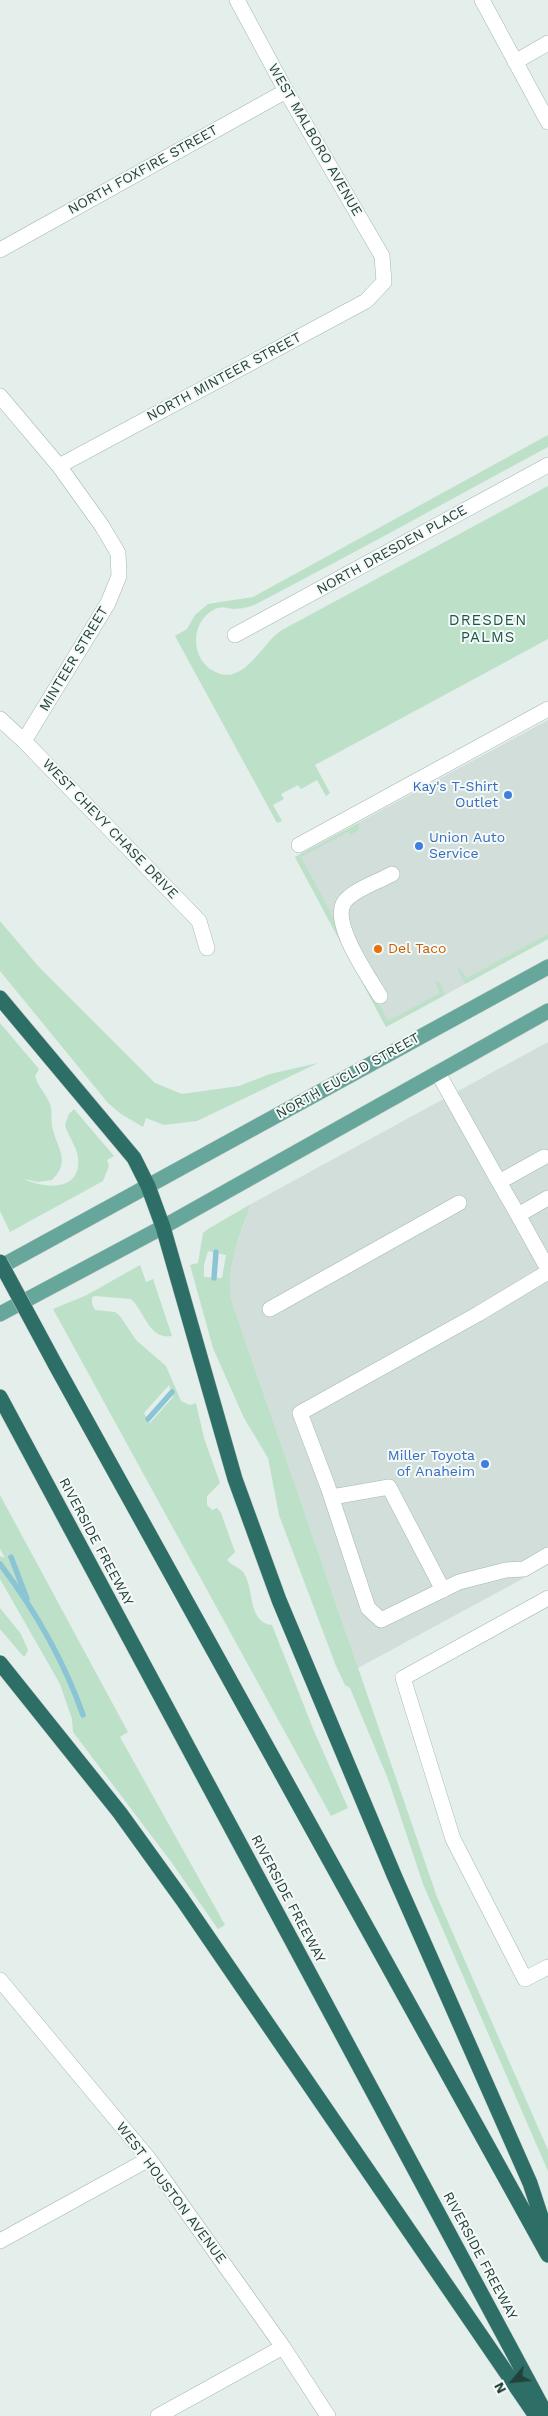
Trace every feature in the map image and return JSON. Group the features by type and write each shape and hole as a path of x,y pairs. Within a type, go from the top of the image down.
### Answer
{"highway":[{"path":"0,998 134,1158 148,1186 163,1227 235,1479 279,1600 386,1857 530,2183 548,2238"},
{"path":"0,1262 548,2255"},
{"name":"RIVERSIDE FREEWAY","path":"0,1397 548,2416"},
{"path":"0,1663 120,1813 182,1899 536,2416"}],"main road":[{"name":"NORTH EUCLID STREET","path":"0,1268 548,967"},
{"path":"0,1314 163,1227 548,1011"}],"street":[{"name":"WEST MALBORO AVENUE","path":"237,0 286,91 382,256 384,282"},
{"path":"482,0 548,122"},
{"path":"515,62 548,43"},
{"name":"NORTH FOXFIRE STREET","path":"0,250 286,91"},
{"name":"NORTH MINTEER STREET","path":"59,466 366,301 384,282"},
{"path":"0,396 59,466"},
{"name":"NORTH DRESDEN PLACE","path":"235,634 548,465"},
{"name":"MINTEER STREET","path":"24,741 108,603 119,576 118,553 102,526 59,466"},
{"path":"299,845 548,709"},
{"name":"WEST CHEVY CHASE DRIVE","path":"0,719 24,741 199,921 207,948"},
{"path":"380,996 345,932 341,919 342,907 350,897 392,874"},
{"path":"438,1073 548,1270 478,1314 300,1413 332,1497 368,1608 380,1620 443,1590 469,1580 506,1570 524,1569 548,1555"},
{"path":"499,1182 544,1157"},
{"path":"518,1215 548,1198"},
{"path":"270,1309 459,1204"},
{"path":"332,1497 388,1488 443,1590"},
{"path":"548,1598 403,1678 453,1839 525,1979 548,1967"},
{"name":"WEST HOUSTON AVENUE","path":"1,1982 149,2159 283,2347 328,2416"},
{"path":"0,2241 149,2159"},
{"path":"158,2416 283,2347"}],"shaded area":[{"path":"548,720 548,939 386,1027 295,857"},
{"path":"548,1042 548,1565 358,1668 232,1302 229,1285 233,1256 251,1204"}],"green space":[{"path":"548,435 548,447 334,563 255,604 237,609 220,607 213,610 202,620 196,635 197,649 200,656 210,669 222,674 232,674 250,663 282,630 548,486 548,639 315,765 330,793 326,796 317,780 301,789 298,785 281,794 284,799 273,805 282,821 277,823 175,636 187,629 195,615 208,604 253,597"},
{"path":"359,823 359,830 350,835 348,832 301,857 388,1021 440,993 435,981 439,982 445,995 386,1027 295,857"},
{"path":"0,921 39,967 155,1083 182,1094 239,1086 270,1074 318,1063 197,1121 164,1125 146,1118 143,1127 121,1114 108,1103 0,971"},
{"path":"548,934 548,939 465,984 458,970 459,968 467,978"},
{"path":"0,1023 39,1069 35,1076 51,1107 52,1126 62,1160 58,1173 52,1180 38,1182 24,1179 51,1186 68,1182 74,1177 78,1168 78,1157 76,1148 65,1125 69,1114 74,1109 114,1156 107,1160 109,1166 103,1181 10,1232 0,1211"},
{"path":"251,1204 238,1240 232,1264 230,1289 232,1302 437,1897 548,2150 548,2171 423,1884 388,1779 350,1688 345,1685 336,1666 279,1515 268,1458 244,1418 213,1348 190,1265 198,1263 203,1233","holes":["208,1251 226,1255 222,1278 204,1277 204,1265"]},
{"path":"140,1265 146,1282 153,1279 172,1336 158,1334 148,1324 131,1299 95,1296 92,1297 92,1304 95,1310 115,1312 120,1316 136,1340 166,1366 181,1401 190,1405 196,1403 204,1438 220,1483 207,1496 207,1505 212,1510 217,1508 221,1513 235,1552 227,1560 245,1575 255,1612 259,1618 264,1623 272,1625 314,1731 348,1808 331,1816 53,1309 87,1295","holes":["169,1385 173,1397 150,1423 144,1413"]},
{"path":"0,1495 128,1732 120,1737 225,1925 218,1929 172,1863 73,1732 72,1719 60,1684 0,1579 0,1556 5,1558 0,1549"},
{"path":"0,1608 21,1634 28,1650 25,1656 0,1629"}],"waterway":[{"path":"214,1278 216,1252"},
{"path":"148,1419 172,1392"},
{"path":"11,1557 27,1599"},
{"path":"0,1564 25,1599 47,1636 67,1675 83,1715"}],"place":[{"name":"Kay's T-Shirt Outlet","path":"508,795"},
{"name":"Union Auto Service","path":"419,846"},
{"name":"Del Taco","path":"378,949"},
{"name":"Miller Toyota of Anaheim","path":"485,1464"}],"district":[{"name":"DRESDEN PALMS","path":"488,630"}]}
